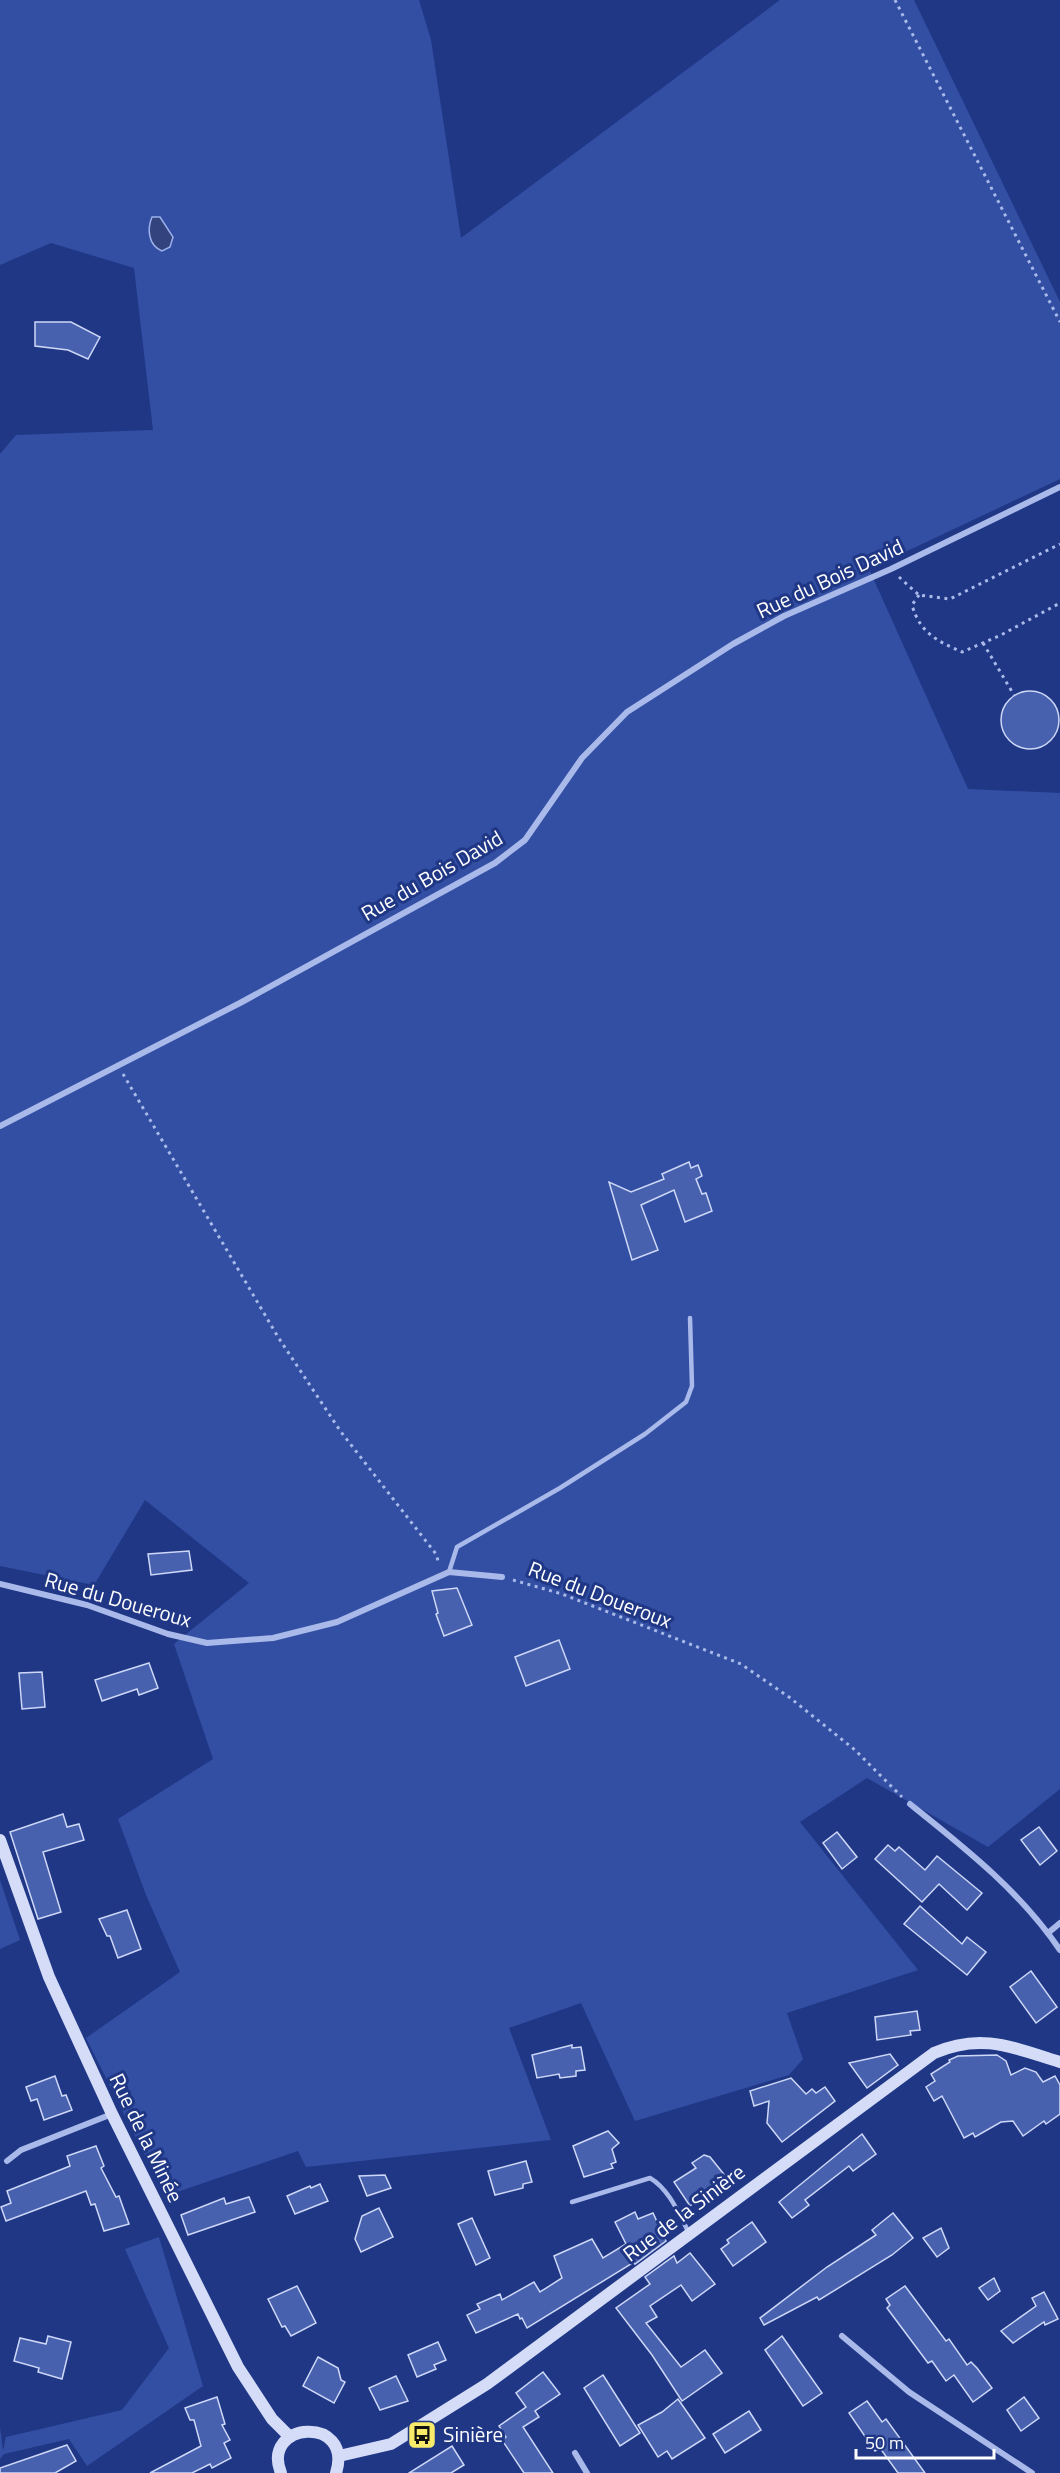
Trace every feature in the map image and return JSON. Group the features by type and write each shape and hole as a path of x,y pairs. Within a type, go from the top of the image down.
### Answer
{"street":[{"name":"Rue du Bois David","path":"0,1126 240,1003 495,863 525,840 582,758 627,712 733,644 784,616 891,569 1060,487"},
{"name":"Rue du Doueroux","path":"0,1584 87,1605 168,1634 207,1643 273,1638 337,1622 449,1572 502,1577"},
{"path":"910,1804 976,1856 1018,1897 1060,1950"},
{"name":"Rue de la Minée","path":"0,1840 49,1977 112,2114 238,2367 272,2420 290,2437"},
{"path":"1048,1933 1060,1923"},
{"name":"Rue de la Sinière","path":"339,2456 391,2444 419,2429 487,2384 906,2071 934,2053 958,2043 981,2041 1005,2044 1060,2062"},
{"path":"7,2161 21,2150 112,2114"},
{"path":"842,2336 909,2392 1032,2473"},
{"path":"281,2473 280,2451 290,2437 309,2430 320,2432 328,2438 339,2456 336,2473"},
{"path":"575,2453 587,2473"}],"lane":[{"path":"449,1572 457,1547 560,1488 645,1434 686,1402 692,1386 690,1318"},
{"path":"572,2202 650,2178 659,2183 689,2233"}],"path":[{"path":"895,0 1060,322"},
{"path":"891,569 919,595 950,598 1060,544"},
{"path":"919,595 912,605 915,614 932,639 962,652 1060,603"},
{"path":"983,643 1014,695"},
{"path":"118,1066 278,1337 341,1432 436,1554 441,1575"},
{"name":"Rue du Doueroux","path":"502,1577 562,1594 741,1664 789,1697 855,1750 910,1804"}],"shaded area":[{"path":"0,0 419,0 431,40 461,238 780,0 914,0 1060,302 1060,479 869,569 968,789 1060,793 1060,1789 988,1847 867,1778 800,1822 918,1970 787,2013 803,2059 789,2075 635,2121 581,2003 509,2028 551,2140 306,2167 298,2151 165,2196 86,2038 180,1972 146,1895 118,1819 213,1759 174,1644 249,1583 145,1500 94,1585 0,1566 0,454 16,435 153,430 134,268 51,243 0,265"},
{"path":"152,217 160,217 173,237 170,247 162,251 151,241 149,227"},
{"path":"0,1880 20,1940 0,1949"},
{"path":"159,2237 203,2386 87,2466 69,2439 4,2454 0,2459 0,2427 3,2451 6,2437 122,2410 169,2348 125,2249"}],"building":[{"path":"35,322 71,322 100,337 88,359 68,350 35,346"},
{"path":"1024,691 1036,691 1051,699 1059,714 1059,726 1051,741 1036,749 1024,749 1009,741 1001,726 1001,714 1009,699"},
{"path":"689,1162 691,1168 698,1165 702,1176 696,1179 702,1194 706,1193 712,1211 685,1222 674,1190 641,1205 658,1250 632,1260 609,1182 631,1192 664,1179 662,1174"},
{"path":"189,1551 192,1570 151,1575 148,1554"},
{"path":"457,1588 472,1625 444,1636 436,1614 438,1613 432,1591"},
{"path":"559,1640 570,1669 526,1686 515,1657"},
{"path":"149,1663 158,1688 139,1695 137,1689 102,1701 95,1680"},
{"path":"42,1672 45,1707 22,1709 19,1673"},
{"path":"63,1814 67,1827 79,1824 84,1840 43,1852 61,1912 38,1919 10,1832"},
{"path":"1039,1827 1057,1851 1040,1865 1021,1840"},
{"path":"837,1832 857,1857 842,1869 823,1843"},
{"path":"888,1845 895,1851 899,1847 925,1870 937,1856 982,1893 967,1910 939,1884 922,1902 875,1859"},
{"path":"920,1906 962,1944 967,1937 986,1952 967,1975 904,1924"},
{"path":"127,1910 141,1949 118,1958 110,1936 107,1936 99,1919"},
{"path":"1031,1971 1057,2007 1036,2023 1010,1987"},
{"path":"917,2011 920,2030 910,2031 911,2035 877,2040 875,2017"},
{"path":"572,2045 572,2048 581,2047 585,2070 576,2071 576,2076 560,2078 559,2074 537,2078 532,2055"},
{"path":"890,2054 898,2065 867,2088 849,2063"},
{"path":"997,2055 1006,2061 1011,2075 1025,2068 1036,2072 1043,2082 1055,2076 1060,2085 1060,2114 1046,2124 1044,2121 1023,2136 1013,2121 1001,2122 975,2137 973,2133 964,2138 942,2096 934,2101 926,2087 935,2081 931,2074 958,2056"},
{"path":"55,2076 62,2096 66,2095 72,2110 44,2120 37,2099 31,2101 26,2087"},
{"path":"791,2078 806,2094 812,2089 816,2093 825,2087 835,2101 782,2142 767,2123 769,2101 754,2106 750,2091"},
{"path":"608,2131 619,2143 612,2149 616,2162 611,2164 613,2168 584,2177 573,2146"},
{"path":"862,2134 876,2154 853,2171 849,2166 805,2200 809,2205 792,2218 779,2202"},
{"path":"96,2146 104,2166 101,2168 116,2197 119,2196 129,2224 104,2231 95,2204 91,2205 86,2191 6,2221 1,2207 11,2203 7,2191 70,2166 67,2156"},
{"path":"704,2155 710,2157 731,2183 701,2203 698,2200 690,2206 674,2182 696,2168 692,2163"},
{"path":"526,2161 532,2182 523,2184 523,2188 495,2195 488,2171"},
{"path":"385,2175 391,2188 367,2196 359,2176"},
{"path":"320,2184 328,2201 295,2214 287,2196"},
{"path":"249,2197 255,2212 188,2235 181,2215 224,2198 226,2204"},
{"path":"379,2208 393,2237 361,2252 355,2239 362,2216"},
{"path":"635,2212 638,2219 653,2213 666,2241 635,2264 634,2262 527,2328 518,2314 476,2333 467,2315 480,2309 477,2304 500,2294 502,2300 534,2282 540,2292 562,2278 554,2256 592,2239 603,2258 626,2244 615,2222"},
{"path":"893,2213 913,2238 892,2255 819,2300 817,2297 764,2325 760,2318 827,2267 876,2235 872,2230"},
{"path":"472,2218 490,2258 476,2265 458,2224"},
{"path":"752,2222 766,2242 733,2266 721,2249 729,2243 727,2240"},
{"path":"941,2228 949,2248 937,2257 923,2238"},
{"path":"690,2253 715,2284 692,2301 681,2285 650,2306 657,2317 646,2323 681,2367 705,2350 722,2373 682,2401 652,2355 616,2308 650,2284 645,2277 674,2256 677,2263"},
{"path":"994,2278 1000,2291 988,2300 979,2288"},
{"path":"297,2286 316,2323 291,2336 285,2326 282,2327 268,2299"},
{"path":"905,2286 946,2341 949,2339 967,2365 971,2362 992,2388 973,2402 954,2375 946,2381 932,2361 928,2363 887,2308 890,2305 886,2299"},
{"path":"1044,2292 1058,2319 1045,2325 1044,2322 1013,2343 1001,2331 1036,2306 1032,2298"},
{"path":"48,2336 71,2342 62,2379 38,2372 39,2368 14,2361 20,2338 46,2344"},
{"path":"782,2336 822,2393 803,2406 765,2350"},
{"path":"438,2342 446,2360 434,2365 436,2369 417,2377 408,2355"},
{"path":"318,2357 338,2368 341,2380 345,2382 334,2403 303,2386"},
{"path":"543,2372 560,2394 535,2411 539,2417 523,2427 553,2473 524,2473 502,2440 506,2437 499,2426 526,2407 516,2393"},
{"path":"603,2375 640,2433 620,2446 584,2388"},
{"path":"396,2376 408,2401 380,2410 369,2388"},
{"path":"217,2397 225,2424 222,2425 230,2440 224,2443 231,2458 212,2468 210,2464 192,2473 150,2473 201,2446 194,2420 190,2420 185,2408"},
{"path":"1024,2397 1039,2418 1021,2431 1007,2410"},
{"path":"678,2399 705,2438 672,2459 667,2451 658,2457 638,2425 662,2412"},
{"path":"867,2401 882,2422 886,2419 925,2473 898,2473 880,2448 875,2451 849,2413"},
{"path":"749,2411 761,2430 725,2453 713,2434"},
{"path":"67,2445 76,2461 55,2473 0,2473 0,2468"},
{"path":"452,2446 464,2465 451,2473 409,2473"}],"place":[{"name":"Sinière","path":"422,2435"}]}
